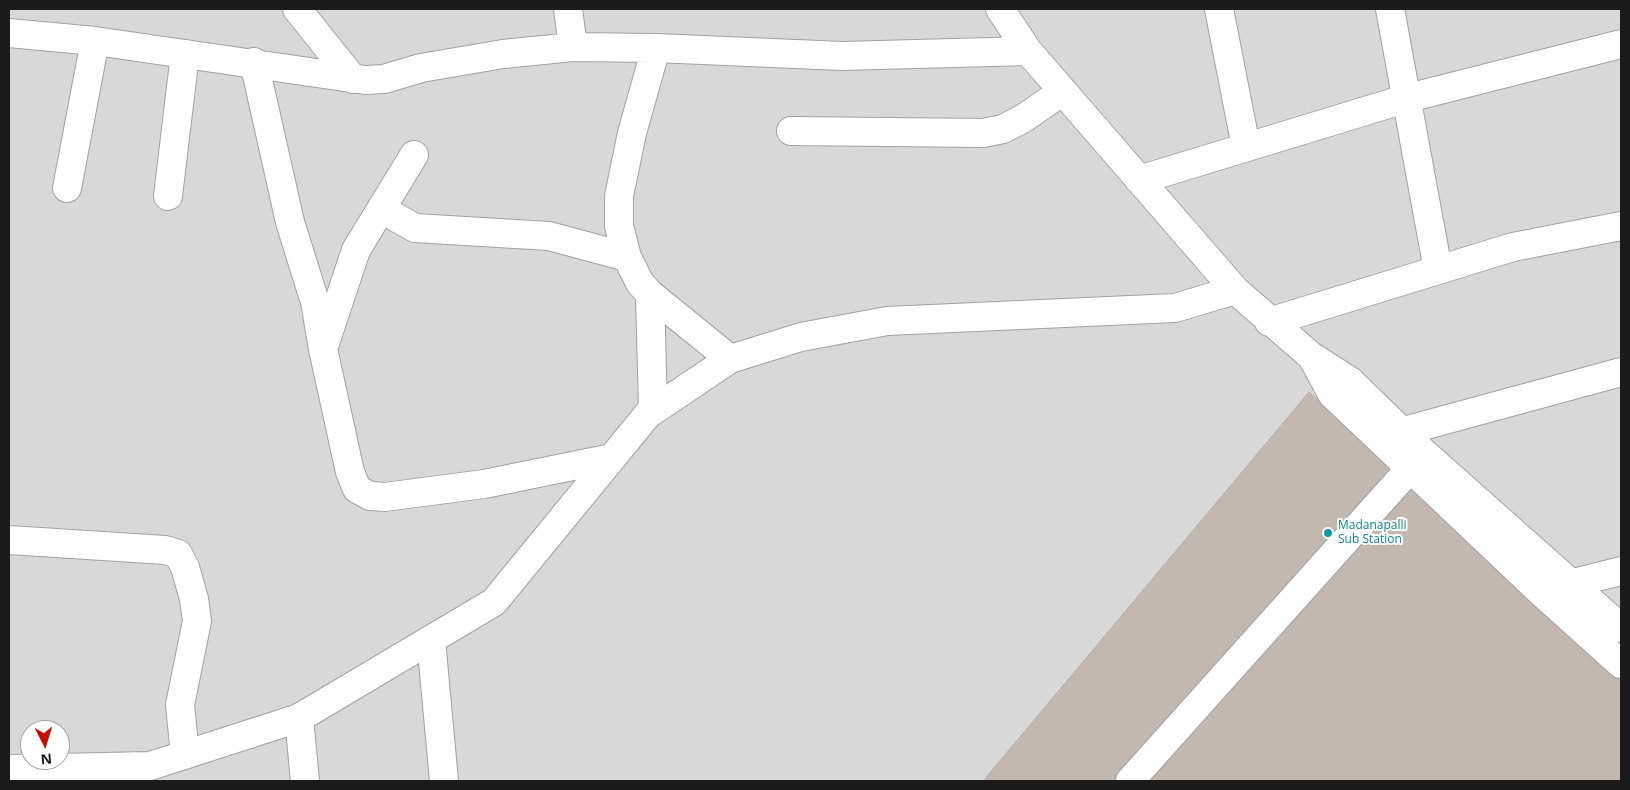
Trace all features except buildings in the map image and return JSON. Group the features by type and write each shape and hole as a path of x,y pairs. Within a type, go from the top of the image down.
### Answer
{"street":[{"path":"297,9 352,79"},
{"path":"568,9 573,48"},
{"path":"1000,9 1028,51 1235,290 1269,322 1311,356 1350,380 1404,431 1417,461 1541,592 1621,664"},
{"path":"1219,9 1246,147"},
{"path":"1390,9 1408,98 1438,270"},
{"path":"9,32 95,41 254,62 352,79 384,79 421,68 503,54 573,48 656,48 842,56 1028,51"},
{"path":"67,188 95,41"},
{"path":"1139,180 1408,98 1621,44"},
{"path":"656,48 632,133 619,196 619,226 627,258 640,283 650,294 730,359"},
{"path":"168,196 185,54"},
{"path":"254,62 290,222 315,302 323,349 350,472 357,489 370,496 385,497 484,484 612,458"},
{"path":"791,131 983,133 1003,129 1024,118 1063,91"},
{"path":"323,349 356,250 414,155"},
{"path":"381,209 415,228 549,236 627,258"},
{"path":"1269,322 1513,247 1621,226"},
{"path":"9,769 151,774 185,755 299,718 494,602 648,414 730,359 801,337 887,321 1175,308 1235,290"},
{"path":"650,294 653,410"},
{"path":"1311,356 1332,394 1571,583 1621,628"},
{"path":"1404,431 1621,372"},
{"path":"1130,781 1417,461"},
{"path":"9,540 165,550 178,554 185,567 194,599 197,622 180,705 185,755"},
{"path":"1541,592 1621,572"},
{"path":"431,640 444,781"},
{"path":"299,718 305,781"}],"shaded area":[{"path":"9,9 1621,9 1621,781 9,781"}],"place":[{"name":"Madanapalli Sub Station","path":"1328,533"}]}
